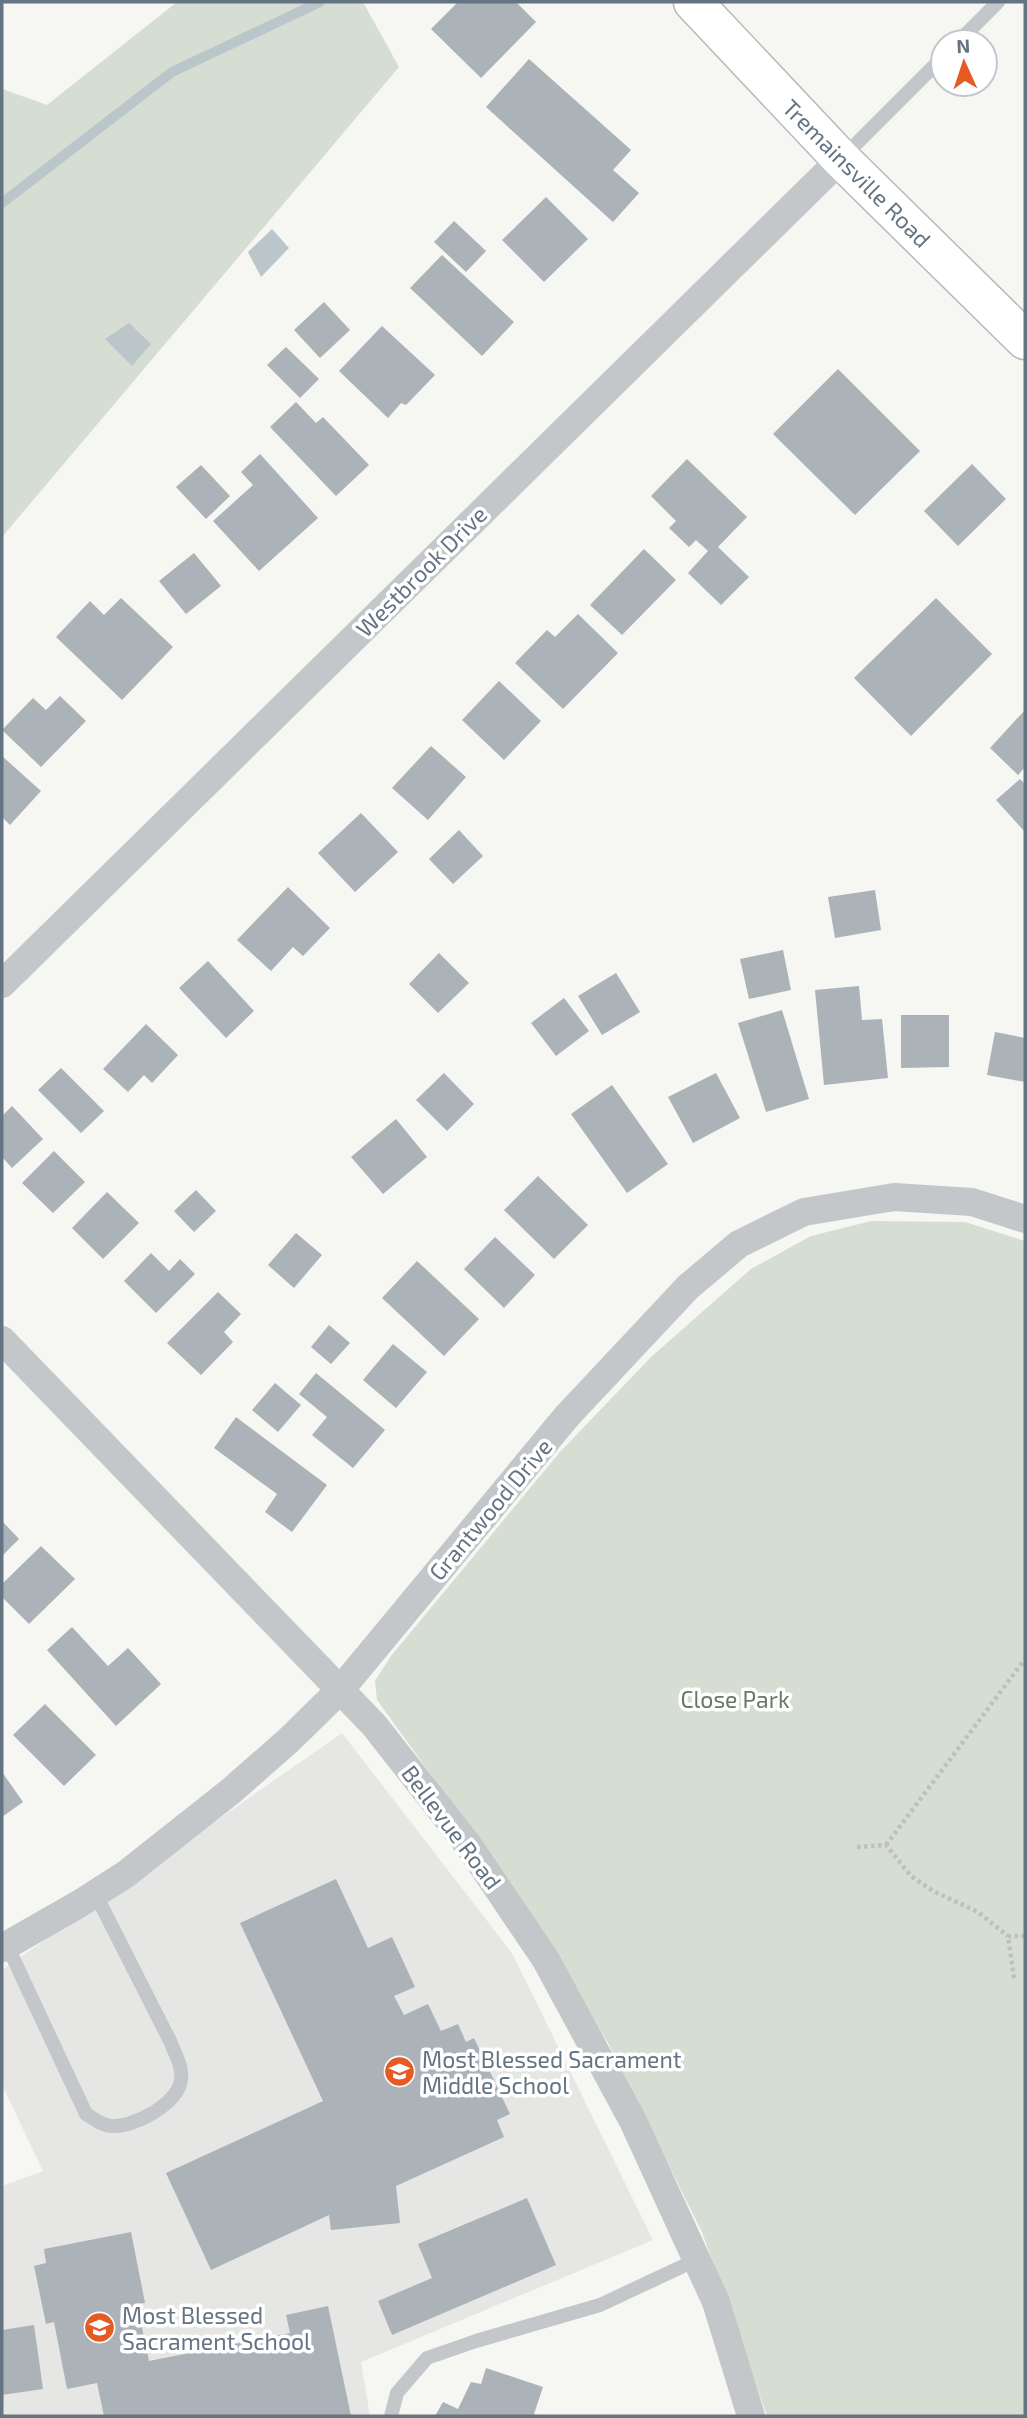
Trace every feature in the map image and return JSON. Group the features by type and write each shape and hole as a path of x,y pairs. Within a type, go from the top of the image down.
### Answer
{"street":[{"name":"Tremainsville Road","path":"693,2 841,159 1025,340"},
{"name":"Westbrook Drive","path":"2,984 841,159"},
{"name":"Grantwood Drive","path":"4,1946 95,1893 163,1846 289,1740 341,1689 567,1416 688,1287 739,1244 804,1212 894,1197 972,1202 1025,1219"},
{"name":"Bellevue Road","path":"2,1340 341,1689 374,1726 469,1846 546,1960 627,2110 716,2302 751,2416"}],"lane":[{"path":"972,28 999,2"},
{"path":"841,159 929,71"},
{"path":"4,1946 86,2114 100,2123 112,2126 129,2124 167,2104 177,2094 181,2067 95,1893"},
{"path":"391,2416 397,2393 427,2358 475,2341 600,2305 696,2260"}],"path":[{"path":"857,1847 886,1845 1025,1659"},
{"path":"886,1845 911,1876 933,1891 978,1912 1009,1936 1025,1936"},
{"path":"1009,1936 1014,1978"}],"shaded area":[{"path":"272,229 289,248 261,277 248,252"},
{"path":"129,323 151,344 132,366 105,339"},
{"path":"342,1733 512,1953 653,2240 361,2362 370,2416 2,2416 2,2186 43,2171 2,2085 2,1970"}],"green space":[{"path":"177,2 363,2 399,67 2,537 2,89 47,105"},
{"name":"Close Park","path":"871,1221 965,1222 1025,1241 1025,2416 767,2416 702,2232 608,2043 516,1892 377,1700 375,1681 391,1656 560,1452 651,1357 751,1269 811,1236"}],"building":[{"path":"458,2 516,2 536,22 481,78 431,29"},
{"path":"529,59 631,150 613,170 639,193 613,222 486,107"},
{"path":"546,197 588,239 544,282 502,240"},
{"path":"454,221 486,251 466,272 434,242"},
{"path":"442,255 514,322 482,356 410,288"},
{"path":"324,302 350,330 320,358 294,330"},
{"path":"382,326 435,375 406,405 401,403 388,418 339,371"},
{"path":"286,347 319,379 300,398 267,365"},
{"path":"838,369 920,451 855,515 773,434"},
{"path":"296,402 316,423 323,417 369,465 336,496 270,427"},
{"path":"260,454 318,518 259,571 213,521 253,485 241,472"},
{"path":"687,459 747,517 718,547 749,577 721,605 688,573 708,551 696,540 689,547 669,528 676,521 651,496"},
{"path":"972,464 1006,499 958,546 924,511"},
{"path":"201,465 230,496 206,519 176,487"},
{"path":"644,549 676,580 622,635 590,605"},
{"path":"194,553 221,586 186,614 159,581"},
{"path":"121,598 173,647 122,700 56,637 90,601 104,615"},
{"path":"936,598 992,654 911,736 854,678"},
{"path":"578,614 618,653 563,709 515,663 547,630 555,637"},
{"path":"499,681 541,721 504,760 462,720"},
{"path":"60,696 86,721 41,767 2,730 33,698 46,710"},
{"path":"1025,710 1025,767 1018,775 990,748"},
{"path":"431,746 466,777 428,820 392,788"},
{"path":"2,756 41,791 10,825 2,817"},
{"path":"1020,779 1025,784 1025,832 996,800"},
{"path":"361,813 398,852 355,892 318,853"},
{"path":"459,830 483,856 453,884 429,859"},
{"path":"288,887 330,928 303,956 293,947 271,971 237,940"},
{"path":"875,890 881,930 835,938 828,897"},
{"path":"783,950 791,990 749,999 740,959"},
{"path":"439,953 469,983 438,1013 409,984"},
{"path":"208,961 254,1011 226,1038 179,988"},
{"path":"616,973 640,1012 602,1035 578,996"},
{"path":"859,986 862,1020 882,1019 888,1078 824,1085 815,990"},
{"path":"564,998 589,1031 556,1056 531,1023"},
{"path":"782,1010 809,1099 766,1112 738,1023"},
{"path":"901,1015 949,1015 949,1067 901,1068"},
{"path":"146,1024 178,1055 152,1083 144,1075 128,1092 103,1069"},
{"path":"995,1032 1025,1038 1025,1082 987,1075"},
{"path":"61,1068 104,1111 81,1133 38,1090"},
{"path":"444,1073 474,1104 447,1131 416,1100"},
{"path":"716,1073 740,1118 693,1143 668,1097"},
{"path":"612,1085 668,1164 627,1193 571,1114"},
{"path":"12,1106 43,1139 12,1168 2,1157 2,1116"},
{"path":"396,1119 427,1157 383,1194 351,1157"},
{"path":"54,1151 85,1182 53,1213 22,1183"},
{"path":"538,1176 588,1225 554,1259 504,1210"},
{"path":"196,1190 216,1211 194,1232 174,1211"},
{"path":"107,1192 139,1223 103,1259 72,1228"},
{"path":"296,1233 322,1255 294,1288 268,1265"},
{"path":"495,1237 535,1275 504,1308 464,1269"},
{"path":"151,1253 169,1271 180,1259 195,1274 156,1313 124,1281"},
{"path":"417,1261 479,1319 444,1356 382,1298"},
{"path":"218,1292 241,1314 224,1332 233,1342 201,1375 167,1343"},
{"path":"329,1325 350,1343 331,1364 311,1347"},
{"path":"393,1344 427,1372 396,1408 363,1380"},
{"path":"316,1373 385,1430 353,1468 312,1435 327,1417 299,1394"},
{"path":"275,1383 301,1405 278,1432 252,1410"},
{"path":"236,1417 327,1485 292,1532 265,1512 277,1494 214,1448"},
{"path":"2,1521 19,1539 2,1556"},
{"path":"41,1546 75,1579 29,1624 2,1597 2,1584"},
{"path":"72,1627 108,1666 128,1648 161,1684 116,1726 47,1650"},
{"path":"45,1704 96,1755 64,1786 13,1735"},
{"path":"2,1772 23,1802 2,1817"},
{"name":"Most Blessed Sacrament Middle School","path":"336,1879 368,1948 392,1937 415,1987 394,1996 404,2015 428,2004 441,2031 458,2024 466,2042 474,2038 510,2114 497,2120 504,2137 396,2186 400,2223 331,2230 329,2215 211,2270 166,2173 323,2101 240,1923"},
{"path":"527,2198 556,2265 392,2335 378,2301 432,2278 418,2244"},
{"name":"Most Blessed Sacrament School","path":"131,2232 145,2303 137,2304 149,2361 290,2333 286,2315 328,2306 351,2416 104,2416 97,2383 67,2389 54,2322 46,2324 34,2266 46,2263 44,2249"},
{"path":"34,2325 43,2389 2,2395 2,2330"},
{"path":"486,2368 543,2387 534,2414 539,2416 435,2416 443,2402 458,2409 471,2382 481,2384"}],"waterway":[{"path":"2,203 172,72 320,2"}],"place":[{"name":"Most Blessed Sacrament Middle School","path":"399,2072"},
{"name":"Most Blessed Sacrament School","path":"99,2328"}]}
